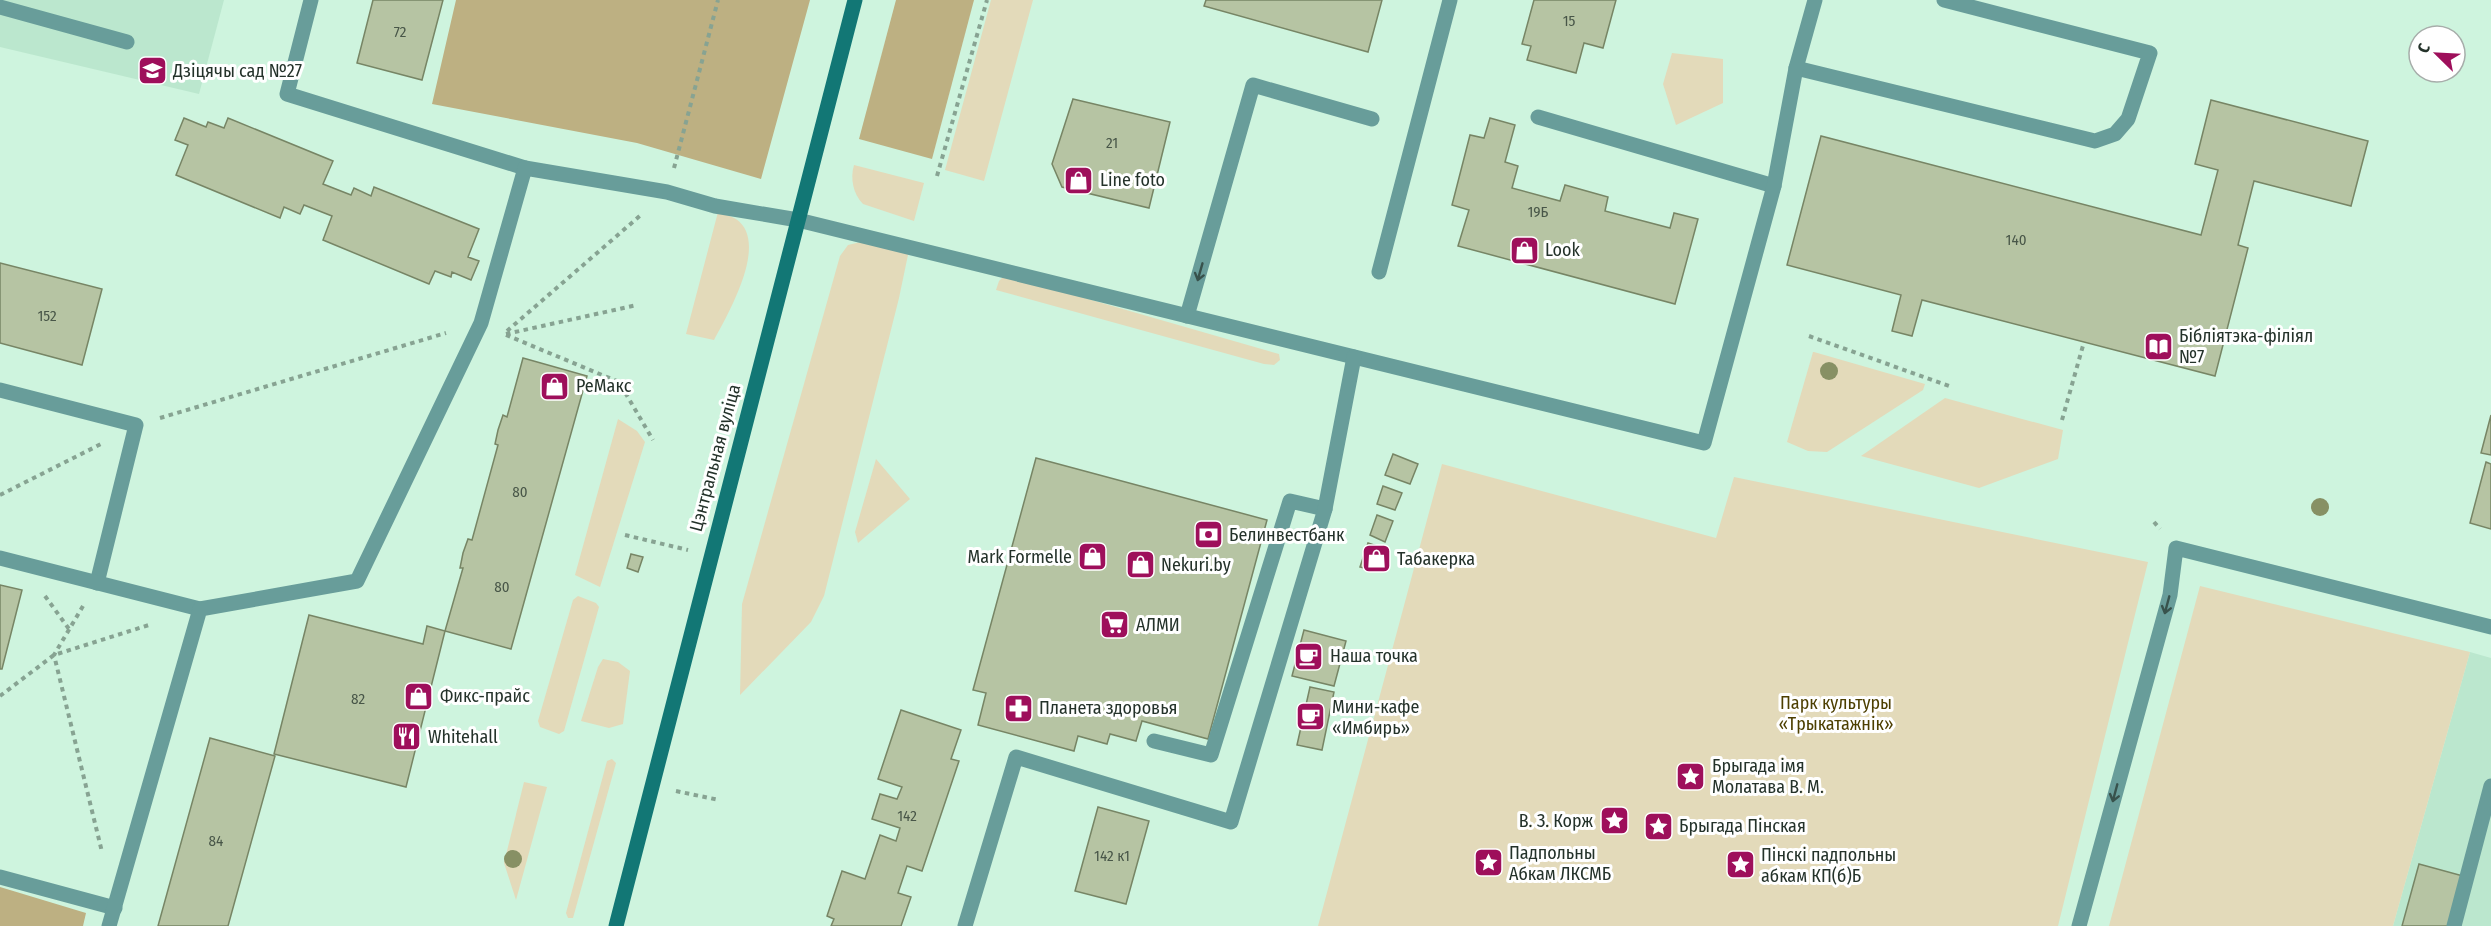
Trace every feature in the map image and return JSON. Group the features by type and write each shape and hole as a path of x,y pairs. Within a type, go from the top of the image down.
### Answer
{"main road":[{"name":"Цэнтральная вуліца","path":"616,926 855,0"}],"lane":[{"path":"311,0 287,94 525,168 667,192 715,206 798,220 1704,443 1774,186 1796,68 1815,0"},
{"path":"1379,272 1450,0"},
{"path":"1796,68 2095,141 2115,134 2128,118 2150,53 1944,0"},
{"path":"0,7 127,42"},
{"path":"1187,316 1252,85 1372,119"},
{"path":"1538,117 1774,186"},
{"path":"0,558 200,609 357,581 481,323 525,168"},
{"path":"965,926 1016,757 1232,822 1325,509 1354,357"},
{"path":"0,390 136,425 97,583"},
{"path":"1154,741 1211,755 1281,523 1290,501 1325,509"},
{"path":"2079,926 2170,595 2176,548 2491,627"},
{"path":"109,926 200,609"},
{"path":"2454,926 2491,786"},
{"path":"0,878 115,908"}],"path":[{"path":"503,334 667,192 718,0"},
{"path":"937,176 987,0"},
{"path":"503,334 636,305"},
{"path":"0,495 136,425 481,323 619,382 653,440"},
{"path":"1809,336 1949,386"},
{"path":"2062,420 2084,342"},
{"path":"625,535 710,555"},
{"path":"97,583 54,655 104,862"},
{"path":"0,696 54,655 155,623"},
{"path":"651,785 719,800"}],"shaded area":[{"name":"Дзіцячы сад №27","path":"0,0 224,0 199,94 0,47"},
{"path":"456,0 810,0 761,179 637,143 432,104"},
{"path":"896,0 974,0 932,159 859,139"},
{"path":"2470,652 2491,658 2491,926 2393,926"},
{"path":"0,887 86,913 83,926 0,926"}],"green space":[{"path":"991,0 1033,0 984,181 945,170"},
{"path":"1672,53 1723,59 1723,103 1676,125 1663,84"},
{"path":"854,165 924,183 914,221 863,204 853,186"},
{"path":"718,212 736,219 745,230 749,244 748,261 743,278 714,340 686,334"},
{"path":"865,241 909,250 824,596 811,622 740,695 742,604 840,256 848,245"},
{"path":"1005,275 1279,354 1280,360 1274,365 1264,364 996,290 999,281"},
{"path":"1813,352 1925,384 1923,390 1827,452 1808,451 1787,442"},
{"path":"1945,398 2063,430 2058,459 1979,488 1861,456"},
{"path":"618,419 637,431 645,442 600,587 575,575"},
{"path":"876,459 910,499 858,543 855,532"},
{"name":"Парк культуры «Трыкатажнік»","path":"1442,464 1716,538 1734,477 2148,562 2058,926 1318,926"},
{"path":"2200,586 2470,652 2393,926 2109,926"},
{"path":"578,596 596,603 599,607 564,731 559,734 540,727 538,721 573,600"},
{"path":"603,659 618,662 630,671 623,724 609,728 581,721 598,667"},
{"path":"612,759 616,763 573,918 568,918 566,913 607,761"},
{"path":"524,782 547,787 516,900 504,863"}],"building":[{"path":"373,0 443,0 422,80 357,63"},
{"path":"1206,0 1382,0 1368,52 1204,6"},
{"path":"1534,0 1616,0 1603,48 1584,43 1576,73 1527,60 1531,46 1522,44"},
{"path":"1073,99 1170,122 1149,208 1062,187 1052,164"},
{"path":"2211,100 2368,141 2351,206 2254,181 2238,245 2248,248 2215,376 1922,300 1912,336 1892,331 1901,295 1787,265 1821,136 2201,235 2218,170 2195,164"},
{"path":"184,118 206,127 208,122 224,128 228,118 333,161 323,184 351,195 354,188 371,196 374,187 479,229 468,257 479,261 471,280 452,272 451,277 435,271 429,284 323,240 332,216 304,205 300,214 284,207 280,218 176,175 188,145 175,140"},
{"path":"1490,118 1515,125 1505,162 1518,166 1512,188 1560,201 1565,185 1608,197 1605,211 1670,228 1674,213 1698,219 1675,304 1458,246 1469,210 1452,205 1470,135 1484,138"},
{"path":"0,263 102,289 82,365 0,343"},
{"path":"523,358 587,376 511,649 445,631 463,568 460,568 463,553 468,539 472,540 498,445 495,444 498,430 503,415 507,417"},
{"path":"2491,415 2491,455 2481,453"},
{"path":"1393,454 1418,464 1410,484 1385,475"},
{"name":"АЛМИ","path":"1036,458 1267,520 1208,739 1142,721 1136,741 1110,734 1107,744 1078,736 1074,751 978,725 986,693 973,690"},
{"path":"2486,462 2491,464 2491,529 2470,523"},
{"path":"1383,486 1402,493 1395,510 1377,504"},
{"path":"1377,515 1393,521 1385,542 1370,535"},
{"path":"1368,543 1383,548 1376,571 1360,567"},
{"path":"631,554 643,557 638,572 627,568"},
{"path":"0,585 22,590 2,669 0,669"},
{"path":"309,615 423,644 427,626 445,631 406,787 274,754"},
{"path":"1304,630 1346,641 1334,686 1292,676"},
{"path":"1310,687 1334,692 1322,750 1297,745"},
{"path":"901,710 961,730 951,759 959,761 922,871 907,866 898,893 911,897 901,926 831,926 834,919 827,916 842,871 865,879 880,835 896,841 900,828 872,819 880,794 897,799 902,787 878,779"},
{"path":"210,738 275,756 228,926 158,926"},
{"path":"1098,807 1149,821 1126,904 1075,891"},
{"path":"2419,864 2463,876 2449,926 2402,926"}],"place":[{"name":"Дзіцячы сад №27","path":"152,71"},
{"name":"Line foto","path":"1079,180"},
{"name":"Look","path":"1524,250"},
{"name":"Бібліятэка-філіял №7","path":"2158,346"},
{"name":"РеМакс","path":"555,386"},
{"name":"Белинвестбанк","path":"1208,535"},
{"name":"Mark Formelle","path":"1093,557"},
{"name":"Табакерка","path":"1376,559"},
{"name":"Nekuri.by","path":"1140,565"},
{"name":"АЛМИ","path":"1115,625"},
{"name":"Наша точка","path":"1309,656"},
{"name":"Фикс-прайс","path":"419,696"},
{"name":"Планета здоровья","path":"1018,708"},
{"name":"Мини-кафе «Имбирь»","path":"1311,717"},
{"name":"Whitehall","path":"407,737"},
{"name":"Брыгада імя Молатава В. М.","path":"1691,776"},
{"name":"В. З. Корж","path":"1614,821"},
{"name":"Брыгада Пінская","path":"1658,826"},
{"name":"Падпольны Абкам ЛКСМБ","path":"1488,863"},
{"name":"Пінскі падпольны абкам КП(б)Б","path":"1740,865"}]}
